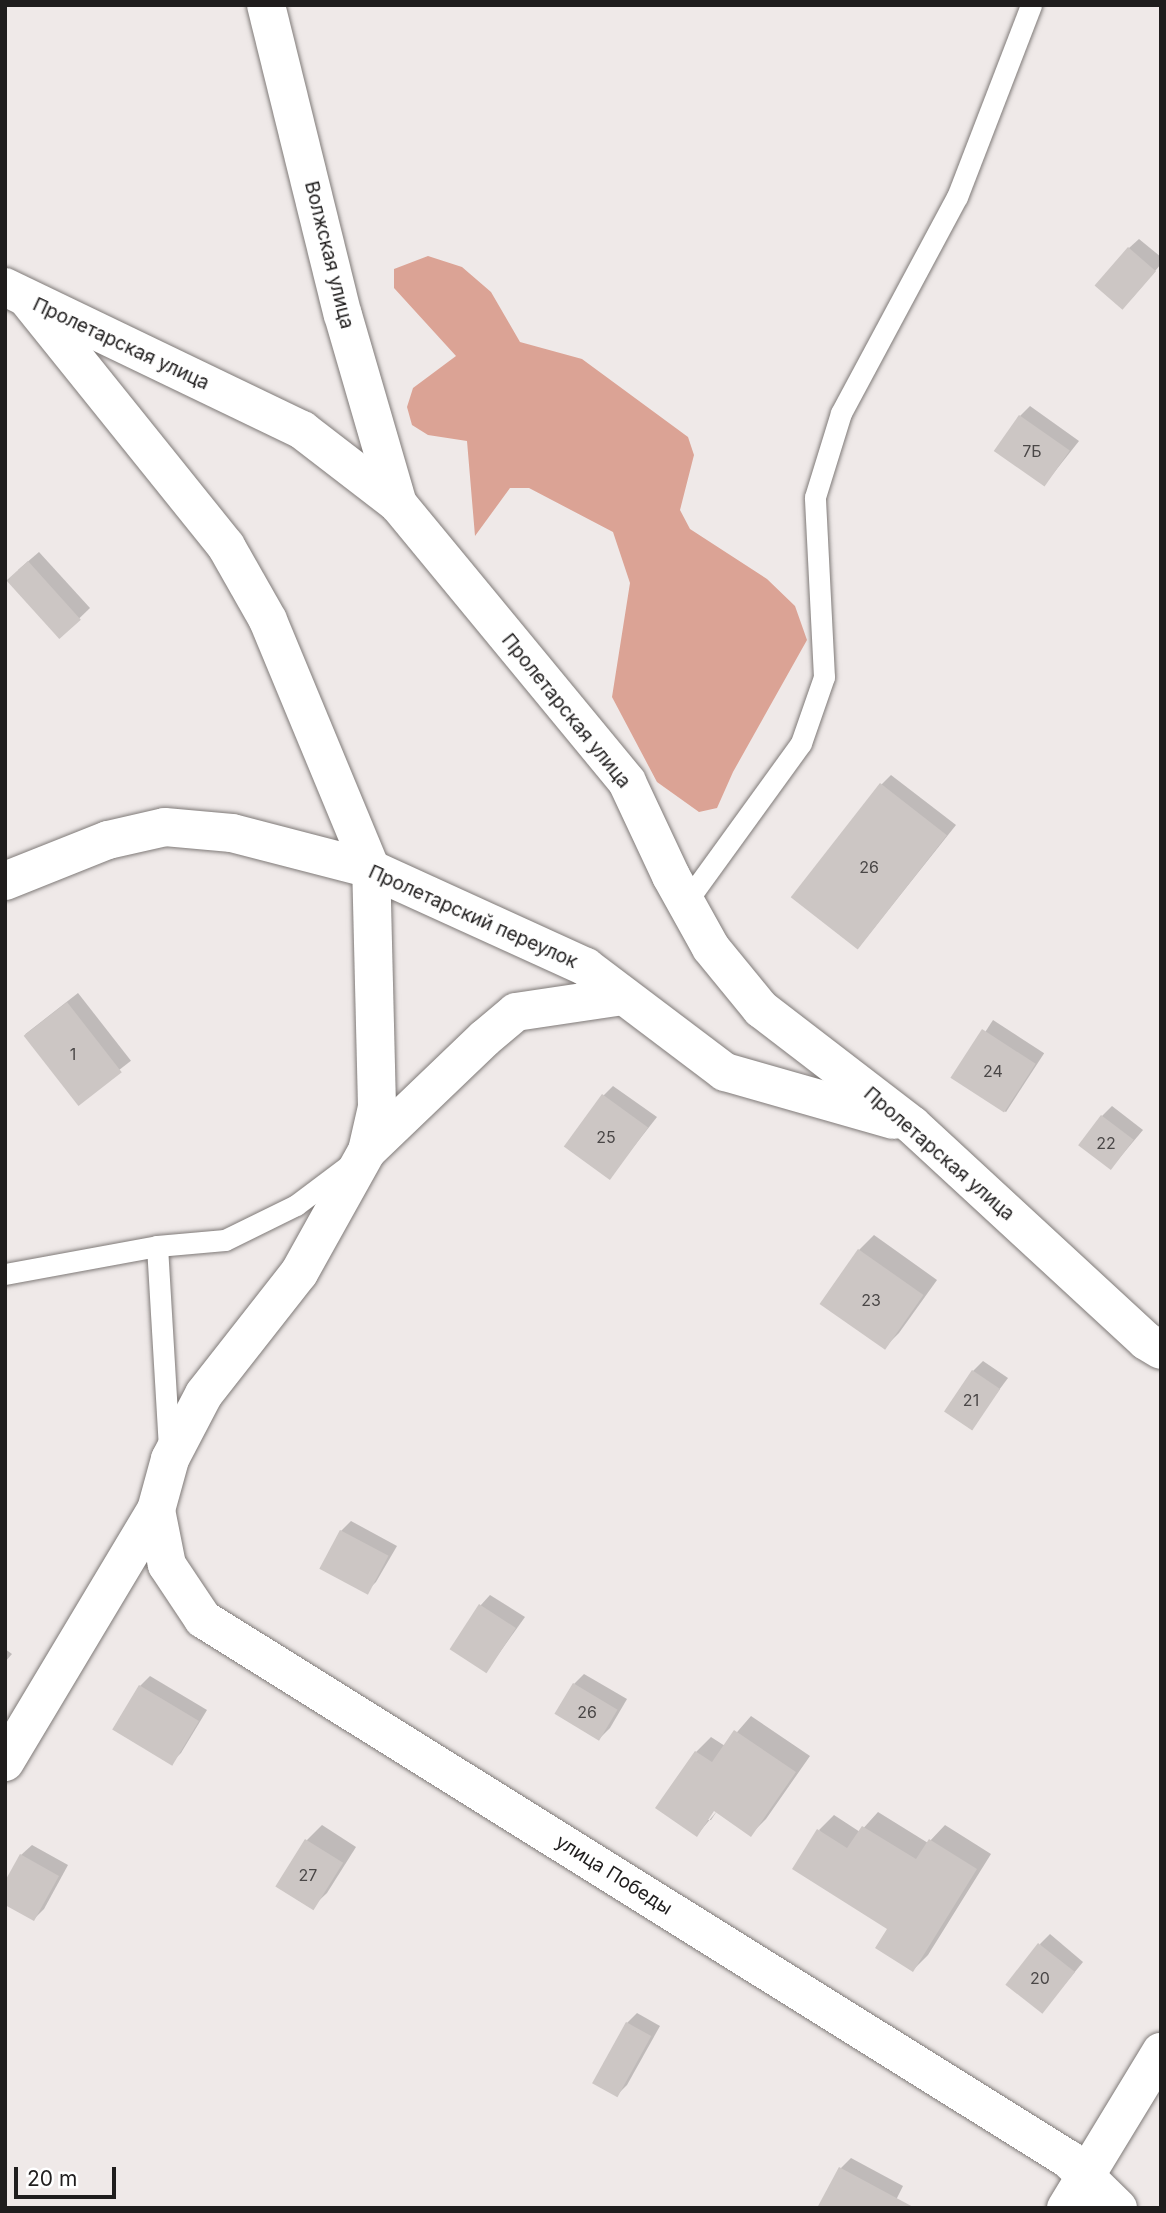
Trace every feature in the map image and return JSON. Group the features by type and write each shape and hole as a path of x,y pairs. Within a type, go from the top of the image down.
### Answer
{"street":[{"name":"Волжская улица","path":"266,5 343,315 398,504"},
{"name":"Пролетарская улица","path":"17,294 302,430 398,504 626,782 711,948 761,1009 912,1125 1156,1351"},
{"path":"5,1762 156,1510 170,1460 204,1395 299,1273 367,1151 377,1107 371,869 268,620 226,546 17,294"},
{"name":"Пролетарский переулок","path":"5,881 108,840 165,827 232,833 371,869 586,967 725,1072 912,1125"},
{"path":"367,1151 485,1038 516,1012 623,996"},
{"name":"улица Победы","path":"156,1510 167,1565 203,1619 1068,2159 1076,2192 1118,2208"},
{"path":"1076,2192 1161,2052"}],"lane":[{"path":"686,902 801,743 824,677 815,497 841,413 957,197 1031,5"},
{"path":"5,1274 157,1246 225,1240 296,1205 367,1151"},
{"path":"157,1246 170,1460"}],"shaded area":[{"path":"428,256 462,267 491,292 520,342 582,359 688,437 694,455 680,510 690,529 767,579 795,606 807,640 733,772 717,808 699,812 657,782 612,697 630,583 613,532 529,488 510,488 475,536 467,441 428,435 412,425 407,407 413,388 456,356 394,288 394,269"}],"building":[{"path":"1128,247 1156,271 1122,310 1095,285"},
{"path":"1019,415 1070,451 1045,487 994,451"},
{"path":"28,561 81,620 59,639 6,580"},
{"path":"880,783 947,835 858,950 791,897"},
{"path":"67,1002 122,1072 78,1106 24,1036"},
{"path":"982,1029 1036,1064 1004,1112 950,1078"},
{"path":"602,1094 648,1128 610,1180 564,1147"},
{"path":"1101,1115 1134,1140 1111,1170 1078,1145"},
{"path":"858,1249 924,1295 885,1350 820,1304"},
{"path":"972,1370 1000,1389 972,1430 944,1411"},
{"path":"340,1530 389,1556 368,1595 319,1569"},
{"path":"479,1604 516,1628 486,1673 450,1649"},
{"path":"573,1683 618,1710 599,1741 554,1714"},
{"path":"139,1685 199,1721 172,1766 112,1730"},
{"path":"734,1730 796,1772 751,1837 714,1811 697,1837 655,1808 695,1751 712,1762"},
{"path":"862,1826 916,1859 929,1839 977,1869 913,1972 875,1948 887,1929 792,1869 817,1829 847,1848"},
{"path":"305,1839 343,1863 313,1910 275,1886"},
{"path":"20,1854 59,1876 34,1921 5,1905 5,1881"},
{"path":"1038,1943 1075,1972 1042,2014 1005,1985"},
{"path":"626,2022 651,2036 617,2097 592,2083"},
{"path":"839,2167 915,2208 817,2208"}]}
